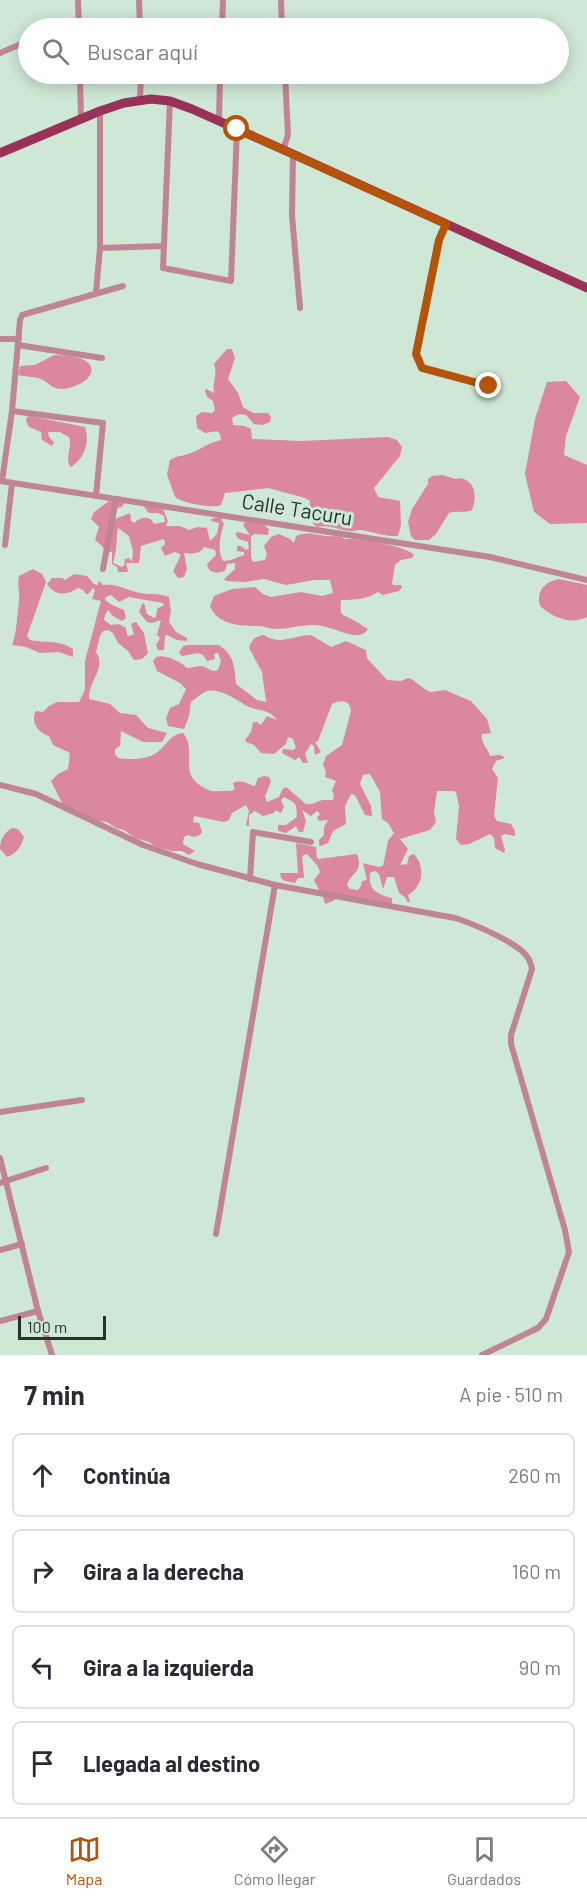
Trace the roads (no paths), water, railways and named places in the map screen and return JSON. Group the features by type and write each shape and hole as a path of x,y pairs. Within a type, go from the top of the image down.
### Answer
{"main road":[{"path":"0,153 100,111 140,100 170,101 293,154 587,288"}],"street":[{"path":"78,0 79,18"},
{"path":"139,0 140,18"},
{"path":"222,18 223,0"},
{"path":"281,0 282,18"},
{"path":"0,53 18,45"},
{"path":"80,84 81,119"},
{"path":"140,100 141,84"},
{"path":"219,121 220,84"},
{"path":"283,150 288,135 285,84"},
{"path":"170,101 163,268 231,281 237,129"},
{"path":"96,292 100,248 100,111"},
{"path":"293,154 292,215 300,308"},
{"path":"446,224 439,240 416,354 417,359 422,368 489,386"},
{"path":"100,248 164,246"},
{"path":"1,481 12,411 20,320 26,313 123,286"},
{"path":"0,339 102,358"},
{"path":"12,411 103,423 96,496"},
{"name":"Calle Tacuru","path":"1,481 490,557 587,580"},
{"path":"4,545 12,483"},
{"path":"103,569 116,499"},
{"path":"0,785 36,794 143,845 197,864 275,885 454,918 475,925 524,953 532,969 511,1035 511,1044 565,1230 569,1252 546,1319 538,1328 482,1355"},
{"path":"250,879 253,832 311,842"},
{"path":"216,1234 275,885"},
{"path":"0,1112 82,1100"},
{"path":"0,1158 3,1182 52,1355"},
{"path":"3,1182 46,1168"},
{"path":"0,1250 21,1244"},
{"path":"0,1321 38,1311"}]}
